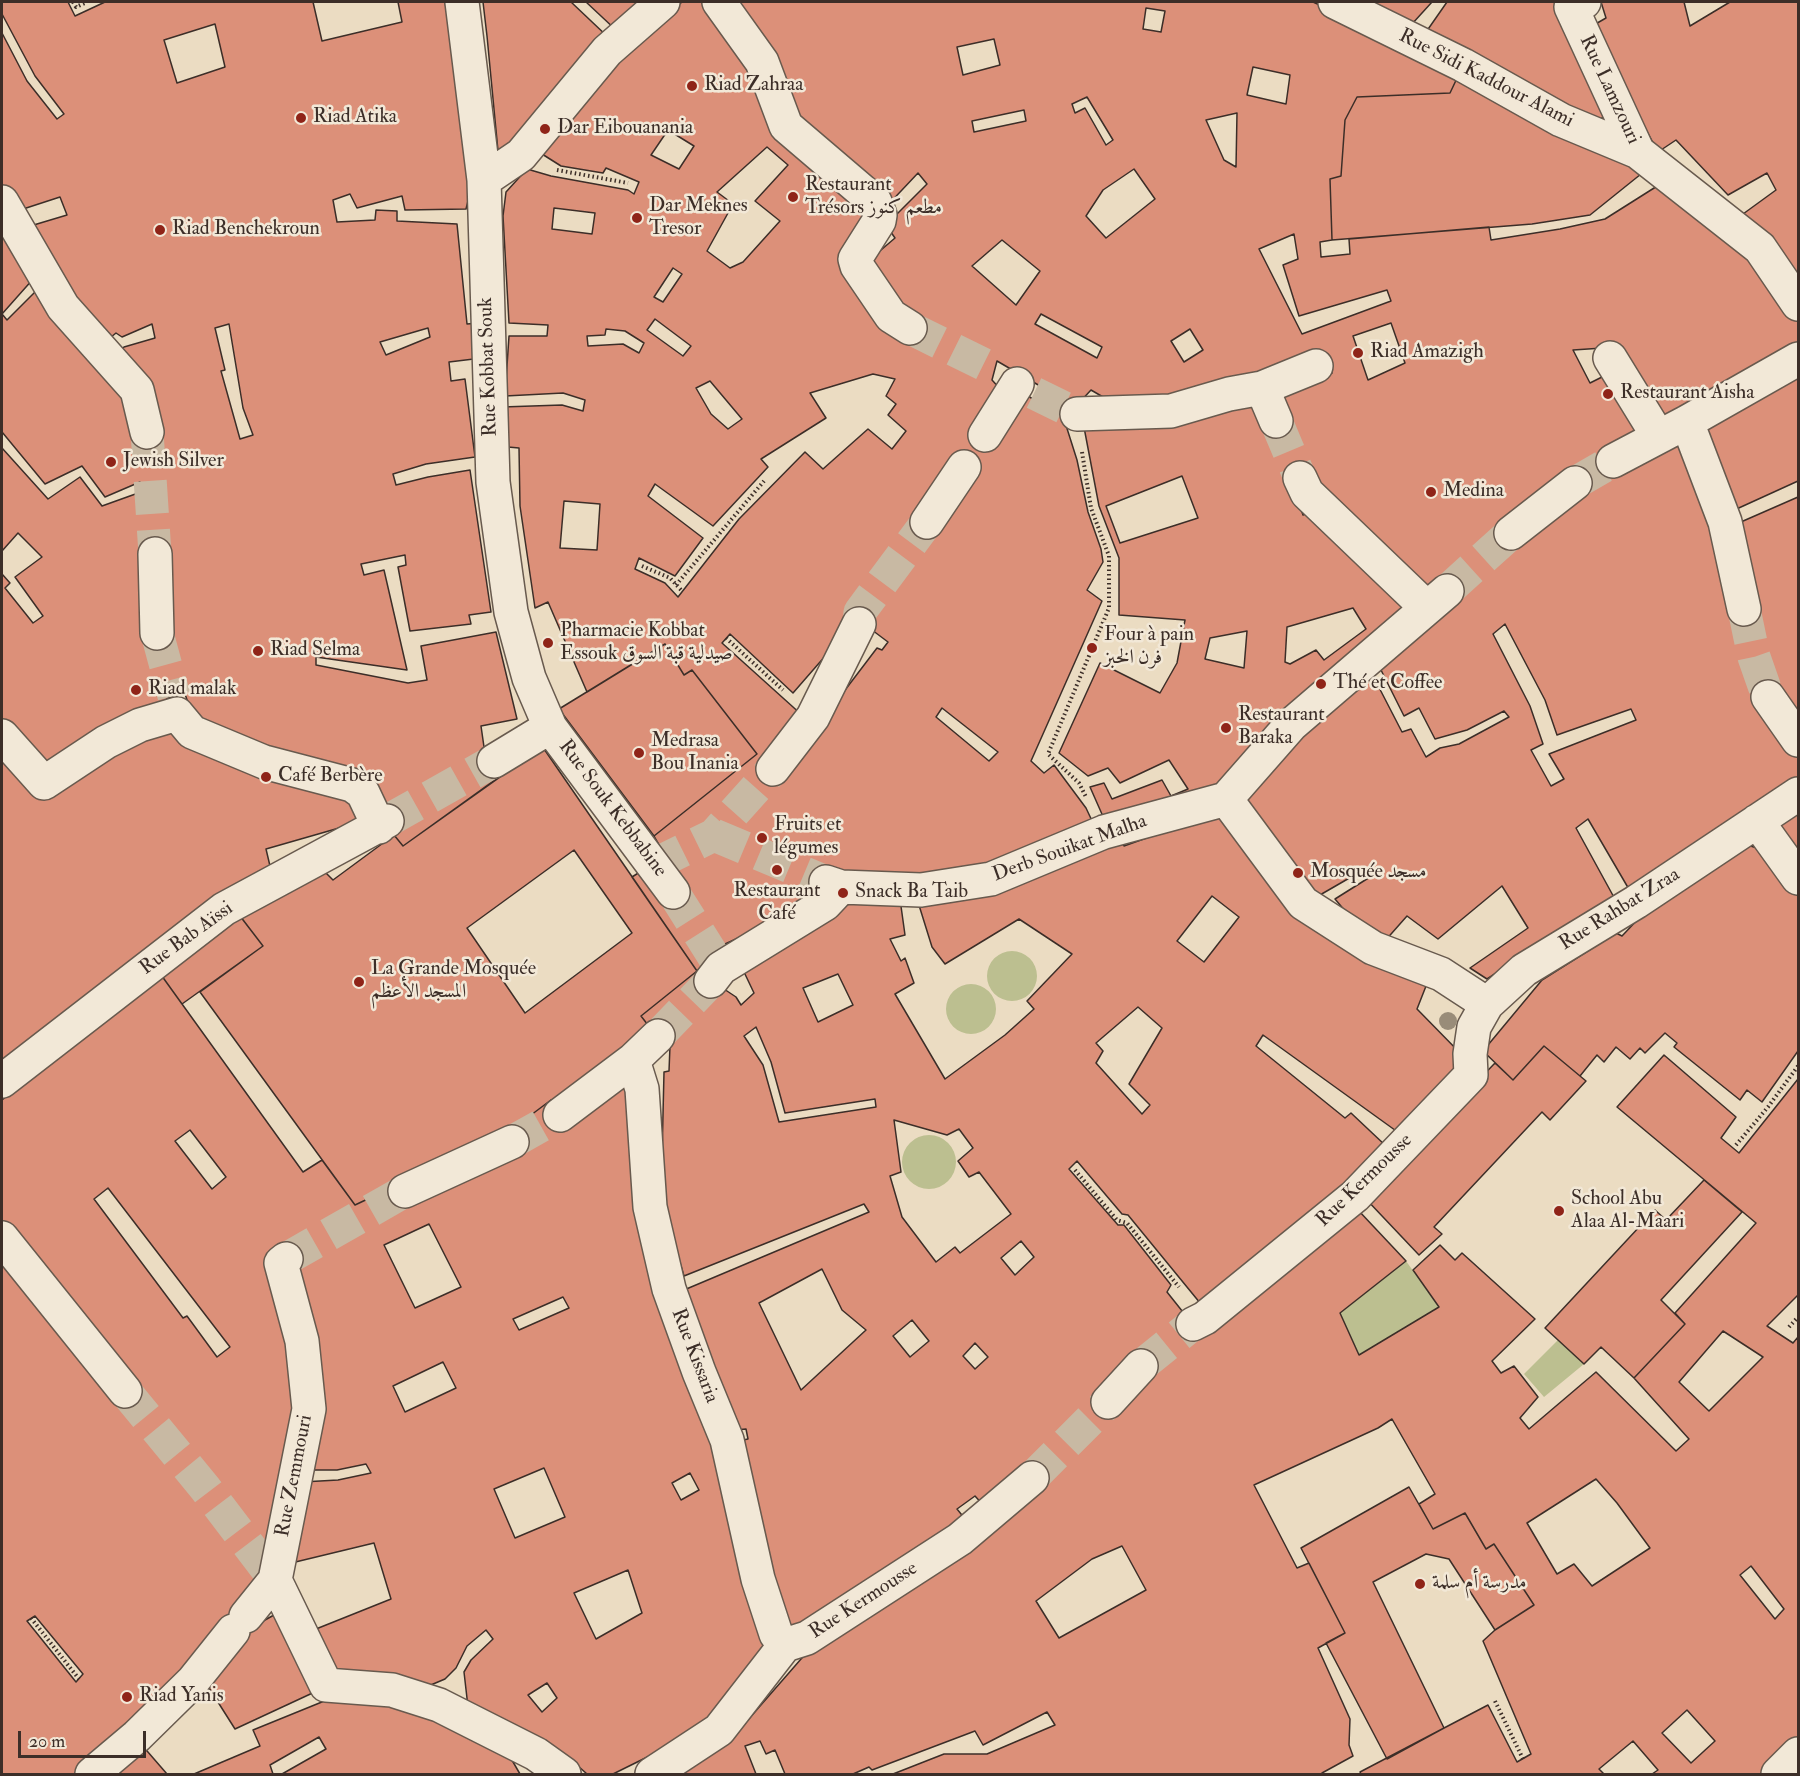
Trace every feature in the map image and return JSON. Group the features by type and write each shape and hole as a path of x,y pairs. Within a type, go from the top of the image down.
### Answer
{"street":[{"name":"Rue Kobbat Souk","path":"462,2 484,180 493,482 511,612 530,678 550,726"},
{"path":"484,180 520,155 607,51 663,2"},
{"path":"719,2 762,62 786,126 874,202 880,215 879,221 855,259 857,266 891,316 910,328"},
{"name":"Rue Sidi Kaddour Alami","path":"1335,2 1464,65 1561,120 1638,152"},
{"name":"Rue Lamzouri","path":"1584,2 1571,7 1638,152"},
{"path":"1638,152 1760,248 1798,304"},
{"path":"2,202 63,307 137,390 147,432"},
{"path":"1610,358 1658,436"},
{"path":"1613,461 1798,359"},
{"path":"1077,414 1171,411 1229,394 1262,388 1316,366"},
{"path":"985,435 1015,382"},
{"path":"1262,388 1276,421"},
{"path":"1687,422 1725,522 1744,609"},
{"path":"927,522 964,467"},
{"path":"1300,478 1307,493 1437,599 1291,725 1226,799 1303,903 1373,948 1441,974 1487,1004"},
{"path":"1511,533 1575,483"},
{"path":"154,554 156,633"},
{"path":"773,769 813,717 859,624"},
{"path":"1768,697 1798,740"},
{"name":"Rue Bab Aïssi","path":"2,736 44,783 106,742 176,705 192,732 264,762 352,785 363,793 383,824 224,909 2,1081"},
{"path":"494,761 550,726"},
{"name":"Rue Souk Kebbabine","path":"550,726 673,892"},
{"name":"Rue Rahbat Zraa","path":"1487,1004 1524,970 1636,902 1798,794"},
{"name":"Derb Souikat Malha","path":"711,981 721,968 825,904 833,884 921,890 991,879 1104,832 1226,799"},
{"path":"1757,820 1798,878"},
{"name":"Rue Kermousse","path":"1199,1322 1355,1196 1471,1075 1470,1054 1474,1027 1487,1004"},
{"path":"560,1114 633,1060 658,1036"},
{"name":"Rue Kissaria","path":"633,1060 642,1089 650,1207 669,1289 727,1440 758,1579 776,1634 785,1645"},
{"path":"405,1191 512,1142"},
{"path":"2,1238 125,1391"},
{"name":"Rue Zemmouri","path":"92,1774 137,1736 193,1681 275,1580 309,1408 302,1341 281,1263 286,1258"},
{"path":"1108,1402 1141,1366"},
{"name":"Rue Kermousse","path":"652,1774 719,1730 785,1645 807,1638 960,1539 1032,1478"},
{"path":"275,1580 326,1685 392,1690 439,1705 536,1754 564,1774"},
{"path":"1778,1774 1798,1754"}],"path":[{"path":"73,2 76,7 87,2"},
{"path":"520,155 550,169 628,183"},
{"path":"1077,414 1091,508 1109,556 1109,608 1048,754 1079,783 1104,832"},
{"path":"676,585 764,481"},
{"path":"642,566 670,578 682,591"},
{"path":"726,638 813,717"},
{"path":"1736,1145 1798,1066"},
{"path":"1075,1170 1118,1220 1127,1223 1199,1322"},
{"path":"1789,1327 1798,1317"},
{"path":"31,1618 79,1679"},
{"path":"1495,1701 1522,1759"}],"green space":[{"path":"1012,951 1021,953 1032,962 1037,976 1035,985 1026,996 1012,1001 1003,999 992,990 987,976 989,967 998,956"},
{"path":"971,984 980,986 991,995 996,1009 994,1018 985,1029 971,1034 962,1032 951,1023 946,1009 948,1000 957,989"},
{"path":"924,1135 934,1135 944,1139 952,1147 956,1162 952,1177 944,1185 934,1189 924,1189 914,1185 906,1177 902,1167 902,1157 906,1147 914,1139"},
{"path":"1406,1261 1439,1307 1359,1355 1340,1313"},
{"path":"1558,1340 1584,1364 1544,1397 1524,1374"}],"building":[{"path":"2,2 68,2 75,16 105,2 313,2 322,41 402,22 398,2 445,2 475,173 466,209 405,210 402,196 357,208 350,194 333,200 337,222 375,220 376,210 397,211 397,221 457,224 467,324 479,323 482,358 449,362 451,381 465,379 475,457 426,464 393,474 396,485 470,470 491,612 469,615 471,624 410,631 398,567 406,565 405,555 361,564 364,575 384,570 407,670 316,657 316,665 408,683 427,680 421,646 496,632 517,719 481,726 484,747 503,775 403,846 394,835 367,779 195,723 185,694 167,698 169,709 50,770 2,720 2,574 10,583 5,588 33,623 43,616 15,577 42,557 18,533 2,551 2,448 48,499 80,477 102,506 141,492 140,482 105,497 82,466 45,484 2,432 2,314 7,320 39,288 115,354 124,347 155,338 152,324 122,337 116,333 105,342 27,227 67,215 60,197 17,211 2,185 2,33 27,81 57,119 64,114 35,76 2,14","holes":["215,24 225,67 177,83 164,40","229,324 243,408 253,435 240,439 221,371 225,370 215,328","428,328 430,337 386,355 380,342"]},
{"path":"483,2 571,2 609,38 510,151 498,151"},
{"path":"586,2 649,2 617,31"},
{"name":"Medina","path":"682,2 708,2 755,65 780,131 872,214 847,253 863,287 885,321 908,333 913,322 867,262 895,238 886,225 927,184 918,173 885,208 878,194 797,124 769,62 730,2 1313,2 1379,32 1459,74 1450,93 1357,97 1345,120 1341,176 1330,179 1332,240 1320,242 1321,257 1350,254 1349,239 1489,227 1491,240 1560,229 1605,219 1662,183 1708,220 1720,224 1761,260 1798,322 1798,348 1662,422 1618,347 1573,350 1590,383 1608,374 1644,433 1609,453 1618,470 1686,434 1720,526 1738,609 1753,608 1749,567 1734,525 1798,497 1798,726 1775,694 1762,700 1798,749 1798,781 1706,839 1630,891 1588,819 1576,828 1616,901 1536,947 1487,979 1470,968 1528,928 1502,886 1438,939 1407,916 1384,942 1351,918 1335,899 1370,877 1365,869 1313,899 1239,798 1307,723 1370,670 1402,732 1411,729 1426,757 1440,748 1459,744 1509,717 1504,711 1467,730 1435,739 1419,708 1404,716 1378,664 1454,598 1441,583 1427,595 1320,494 1311,473 1291,481 1303,515 1313,511 1373,566 1413,609 1288,718 1227,785 1197,801 1105,821 1090,787 1104,783 1112,799 1162,780 1171,796 1188,789 1169,760 1120,783 1108,768 1088,776 1059,753 1100,663 1160,693 1177,663 1185,620 1119,615 1119,558 1099,506 1083,422 1176,420 1230,401 1248,399 1264,427 1285,417 1277,400 1332,373 1324,355 1253,384 1167,402 1122,408 1091,390 1064,419 1103,562 1087,590 1102,601 1031,761 1044,773 1054,765 1086,808 1094,825 1012,862 983,871 917,879 828,875 820,901 725,944 697,971 632,877 643,870 662,900 682,885 654,836 757,754 692,670 684,675 665,644 587,692 548,602 535,608 520,506 519,448 508,447 502,407 562,405 583,411 585,400 563,393 505,396 509,336 547,336 548,325 509,323 503,216 506,192 527,169 551,176 628,190 634,194 639,182 606,168 603,173 561,166 542,154 613,61","holes":["1146,8 1165,11 1161,32 1143,29","994,39 1000,65 963,75 957,47","1253,67 1290,75 1286,104 1247,95","1087,97 1113,140 1106,145 1085,108 1075,113 1072,104","1024,110 1026,121 974,132 972,121","1237,113 1236,167 1224,160 1206,120","668,130 694,146 679,169 651,155","767,147 788,165 755,201 780,221 743,262 730,268 707,251 733,204 717,192","1134,169 1155,199 1106,238 1086,216 1103,190","554,208 595,213 592,234 552,229","1294,234 1298,259 1283,265 1299,316 1387,290 1391,301 1302,334 1259,249","1002,240 1040,271 1016,305 972,266","673,268 682,274 663,302 654,297","1041,314 1102,347 1097,358 1035,324","655,319 691,346 683,356 647,330","1391,323 1405,363 1368,380 1353,336","606,329 625,331 644,343 639,353 623,344 588,346 587,336 605,335","1190,329 1203,350 1184,362 1171,341","997,361 1040,386 1033,399 1021,392 990,438 979,431 1002,391 992,380","873,374 895,379 886,396 896,404 888,415 906,431 892,449 868,429 823,469 805,452 739,519 678,597 665,583 635,569 639,558 675,576 703,538 648,496 655,484 713,526 768,467 761,459 826,418 810,393","710,381 742,419 728,429 711,414 696,388","958,463 972,474 933,526 922,517","1182,476 1198,518 1120,543 1106,506","1570,476 1580,490 1528,529 1530,534 1519,544 1506,527 1537,496","564,501 600,504 597,550 560,548","1353,608 1366,629 1324,660 1316,650 1290,664 1285,662 1287,627","854,623 864,624 888,642 882,650 877,648 779,777 766,763 803,716 722,643 730,634 793,693","1505,624 1545,700 1557,735 1631,709 1636,720 1549,754 1564,779 1551,786 1531,750 1543,744 1530,706 1493,634","1247,631 1244,668 1205,659 1210,638","942,708 998,752 989,761 936,717"]},
{"path":"1365,2 1432,2 1412,24"},
{"path":"1447,2 1558,2 1611,107 1598,123 1424,35"},
{"path":"1601,2 1684,2 1690,26 1730,2 1798,2 1798,285 1763,229 1743,214 1776,190 1767,173 1728,195 1676,140 1658,152 1592,26 1606,18"},
{"path":"1459,74 1646,170 1590,215 1532,224 1332,240 1330,179 1341,176 1345,120 1357,97 1450,93"},
{"path":"2,222 34,278 2,314"},
{"path":"1798,377 1798,481 1730,512 1704,428"},
{"path":"665,644 684,675 692,670 757,754 654,836 559,709"},
{"path":"168,725 348,796 367,820 266,849 270,866 2,1067 2,750 46,798 95,764"},
{"name":"La Grande Mosquée المسجد الأعظم","path":"542,746 697,971 641,1016 651,1029 555,1106 551,1100 507,1133 355,1205 200,992 263,946 240,916 322,869 333,880 394,835 403,846","holes":["574,850 632,933 525,1013 467,928"]},
{"path":"1798,807 1798,854 1777,823"},
{"path":"1222,811 1300,911 1381,962 1428,981 1417,1009 1464,1057 1399,1133 1263,1035 1256,1046 1345,1118 1351,1113 1386,1146 1315,1221 1205,1309 1128,1215 1122,1214 1077,1161 1069,1169 1118,1225 1124,1225 1171,1285 1167,1292 1198,1331 1217,1325 1302,1258 1358,1210 1406,1261 1340,1313 1359,1355 1439,1307 1413,1270 1440,1245 1455,1260 1462,1253 1535,1319 1492,1361 1501,1373 1514,1366 1538,1397 1520,1418 1529,1429 1596,1372 1676,1451 1689,1439 1634,1378 1685,1324 1675,1313 1756,1223 1617,1107 1664,1055 1736,1117 1721,1138 1739,1153 1798,1079 1798,1295 1767,1326 1793,1343 1798,1337 1798,1740 1767,1774 1652,1774 1658,1770 1633,1741 1599,1769 1604,1774 1361,1774 1360,1772 1488,1705 1517,1762 1531,1754 1483,1641 1495,1630 1534,1605 1494,1544 1486,1549 1465,1513 1433,1529 1419,1504 1435,1494 1392,1419 1378,1428 1254,1485 1297,1568 1309,1563 1345,1633 1318,1648 1350,1719 1349,1745 1353,1756 1323,1774 893,1774 944,1754 987,1754 1055,1725 1047,1712 983,1745 975,1731 872,1770 869,1767 853,1774 785,1774 775,1750 766,1754 760,1741 745,1746 756,1774 679,1774 733,1737 808,1651 967,1551 1043,1481 1030,1468 985,1507 975,1496 957,1509 970,1525 900,1573 795,1636 790,1631 768,1580 738,1441 748,1439 746,1429 735,1430 707,1372 684,1290 869,1212 864,1204 684,1276 661,1200 664,1072 669,1071 670,1046 651,1029 641,1016 697,971 736,997 741,1005 754,993 744,972 785,948 781,938 821,915 857,901 900,899 905,935 890,939 901,961 905,958 914,983 895,994 945,1079 1005,1035 1034,1009 1027,1001 1072,954 1019,919 945,964 932,947 918,902 999,887 1120,839 1124,846","holes":["1212,896 1239,917 1204,962 1177,941","838,974 853,1005 818,1022 803,988","1138,1007 1162,1028 1129,1084 1150,1105 1142,1114 1096,1063 1103,1051 1096,1043","756,1027 771,1062 785,1113 875,1099 876,1107 779,1122 763,1065 744,1036","894,1120 947,1135 959,1129 973,1148 958,1161 969,1177 979,1172 1011,1214 960,1253 955,1247 936,1262 902,1217 890,1176 901,1172","1021,1241 1034,1257 1015,1275 1001,1258","822,1269 842,1310 866,1330 801,1390 759,1303","912,1320 929,1341 910,1357 893,1336","1723,1331 1763,1357 1709,1411 1679,1382","975,1343 988,1357 975,1369 963,1356","1139,1358 1147,1369 1112,1410 1099,1396","1596,1479 1650,1548 1592,1586 1574,1564 1557,1574 1527,1523","1122,1546 1146,1590 1059,1638 1036,1601 1092,1559","1751,1566 1784,1609 1775,1619 1740,1575","1687,1710 1715,1741 1691,1763 1662,1733"]},
{"path":"1747,845 1764,850 1798,893 1798,1051 1762,1102 1747,1090 1740,1100 1674,1047 1677,1043 1665,1033 1645,1053 1640,1048 1630,1059 1616,1047 1604,1062 1597,1055 1580,1076 1544,1046 1513,1080 1483,1051 1542,980 1616,933 1622,936 1659,897"},
{"path":"237,912 263,946 182,1004 159,972"},
{"path":"159,972 303,1172 322,1160 355,1205 507,1133 551,1100 560,1115 624,1081 771,1650 706,1728 613,1774 587,1774 568,1757 468,1707 464,1672 471,1660 493,1639 486,1630 467,1646 456,1668 445,1679 426,1687 330,1677 311,1631 391,1599 374,1543 283,1565 302,1482 338,1480 371,1473 366,1464 337,1470 305,1470 301,1411 256,1625 283,1610 319,1690 235,1729 204,1680 81,1774 2,1774 2,1100","holes":["190,1130 226,1177 212,1189 175,1141","108,1188 230,1347 217,1357 187,1316 183,1318 94,1199","334,1218 344,1234 336,1239 326,1224","429,1224 461,1287 415,1308 384,1245","563,1297 569,1308 519,1330 513,1319","443,1362 456,1388 405,1412 393,1386","544,1468 565,1517 515,1538 494,1489","690,1473 699,1490 681,1500 672,1483","628,1570 642,1613 596,1639 574,1593","35,1616 83,1674 76,1682 27,1621","547,1683 557,1698 542,1712 528,1695"]},
{"path":"1544,1046 1586,1081 1550,1120 1542,1112 1434,1227 1442,1234 1419,1255 1365,1198 1495,1063 1513,1080"},
{"path":"1704,1180 1742,1212 1661,1300 1685,1324 1634,1378 1601,1347 1584,1364 1545,1328 1655,1210 1666,1220"},
{"path":"1409,1487 1433,1529 1465,1513 1486,1549 1494,1544 1534,1605 1495,1630 1449,1559 1426,1554 1373,1582 1444,1728 1387,1759 1326,1643 1345,1633 1301,1548"},
{"path":"344,1693 392,1697 509,1755 520,1774 282,1774 326,1749 319,1737 270,1765 273,1774 194,1774 260,1746 253,1730"},
{"path":"141,1744 167,1774 110,1774"}],"tunnel":[{"path":"910,328 995,370"},
{"path":"1034,393 1077,414"},
{"path":"1276,421 1300,478"},
{"path":"147,432 155,554"},
{"path":"1575,483 1613,461"},
{"path":"859,624 860,612 927,522"},
{"path":"1447,591 1511,533"},
{"path":"1744,609 1754,657 1768,697"},
{"path":"157,633 174,696"},
{"path":"387,821 494,761"},
{"path":"653,865 714,835 773,769"},
{"path":"714,835 826,882"},
{"path":"673,892 721,968"},
{"path":"658,1036 711,981"},
{"path":"512,1142 560,1115"},
{"path":"286,1259 405,1191"},
{"path":"1141,1366 1193,1324"},
{"path":"125,1391 205,1488 275,1580"},
{"path":"1032,1478 1108,1402"}],"place":[{"name":"Riad Zahraa","path":"692,86"},
{"name":"Riad Atika","path":"301,118"},
{"name":"Dar Eibouanania","path":"545,129"},
{"name":"Restaurant Trésors مطعم كنوز","path":"793,197"},
{"name":"Dar Meknes Tresor","path":"637,218"},
{"name":"Riad Benchekroun","path":"160,230"},
{"name":"Riad Amazigh","path":"1358,353"},
{"name":"Restaurant Aisha","path":"1608,394"},
{"name":"Jewish Silver","path":"111,462"},
{"name":"Medina","path":"1431,492"},
{"name":"Pharmacie Kobbat Essouk صيدلية قبة السوق","path":"548,643"},
{"name":"Four à pain فرن الخبز","path":"1092,648"},
{"name":"Riad Selma","path":"258,651"},
{"name":"Thé et Coffee","path":"1321,684"},
{"name":"Riad malak","path":"136,690"},
{"name":"Restaurant Baraka","path":"1226,728"},
{"name":"Medrasa Bou Inania","path":"639,753"},
{"name":"Café Berbère","path":"266,777"},
{"name":"Fruits et légumes","path":"762,838"},
{"name":"Restaurant Café","path":"777,870"},
{"name":"Mosquée مسجد","path":"1298,873"},
{"name":"Snack Ba Taib","path":"843,893"},
{"name":"La Grande Mosquée المسجد الأعظم","path":"359,982"},
{"name":"School Abu Alaa Al-Maari","path":"1559,1211"},
{"name":"مدرسة أم سلمة","path":"1420,1584"},
{"name":"Riad Yanis","path":"127,1697"}]}
